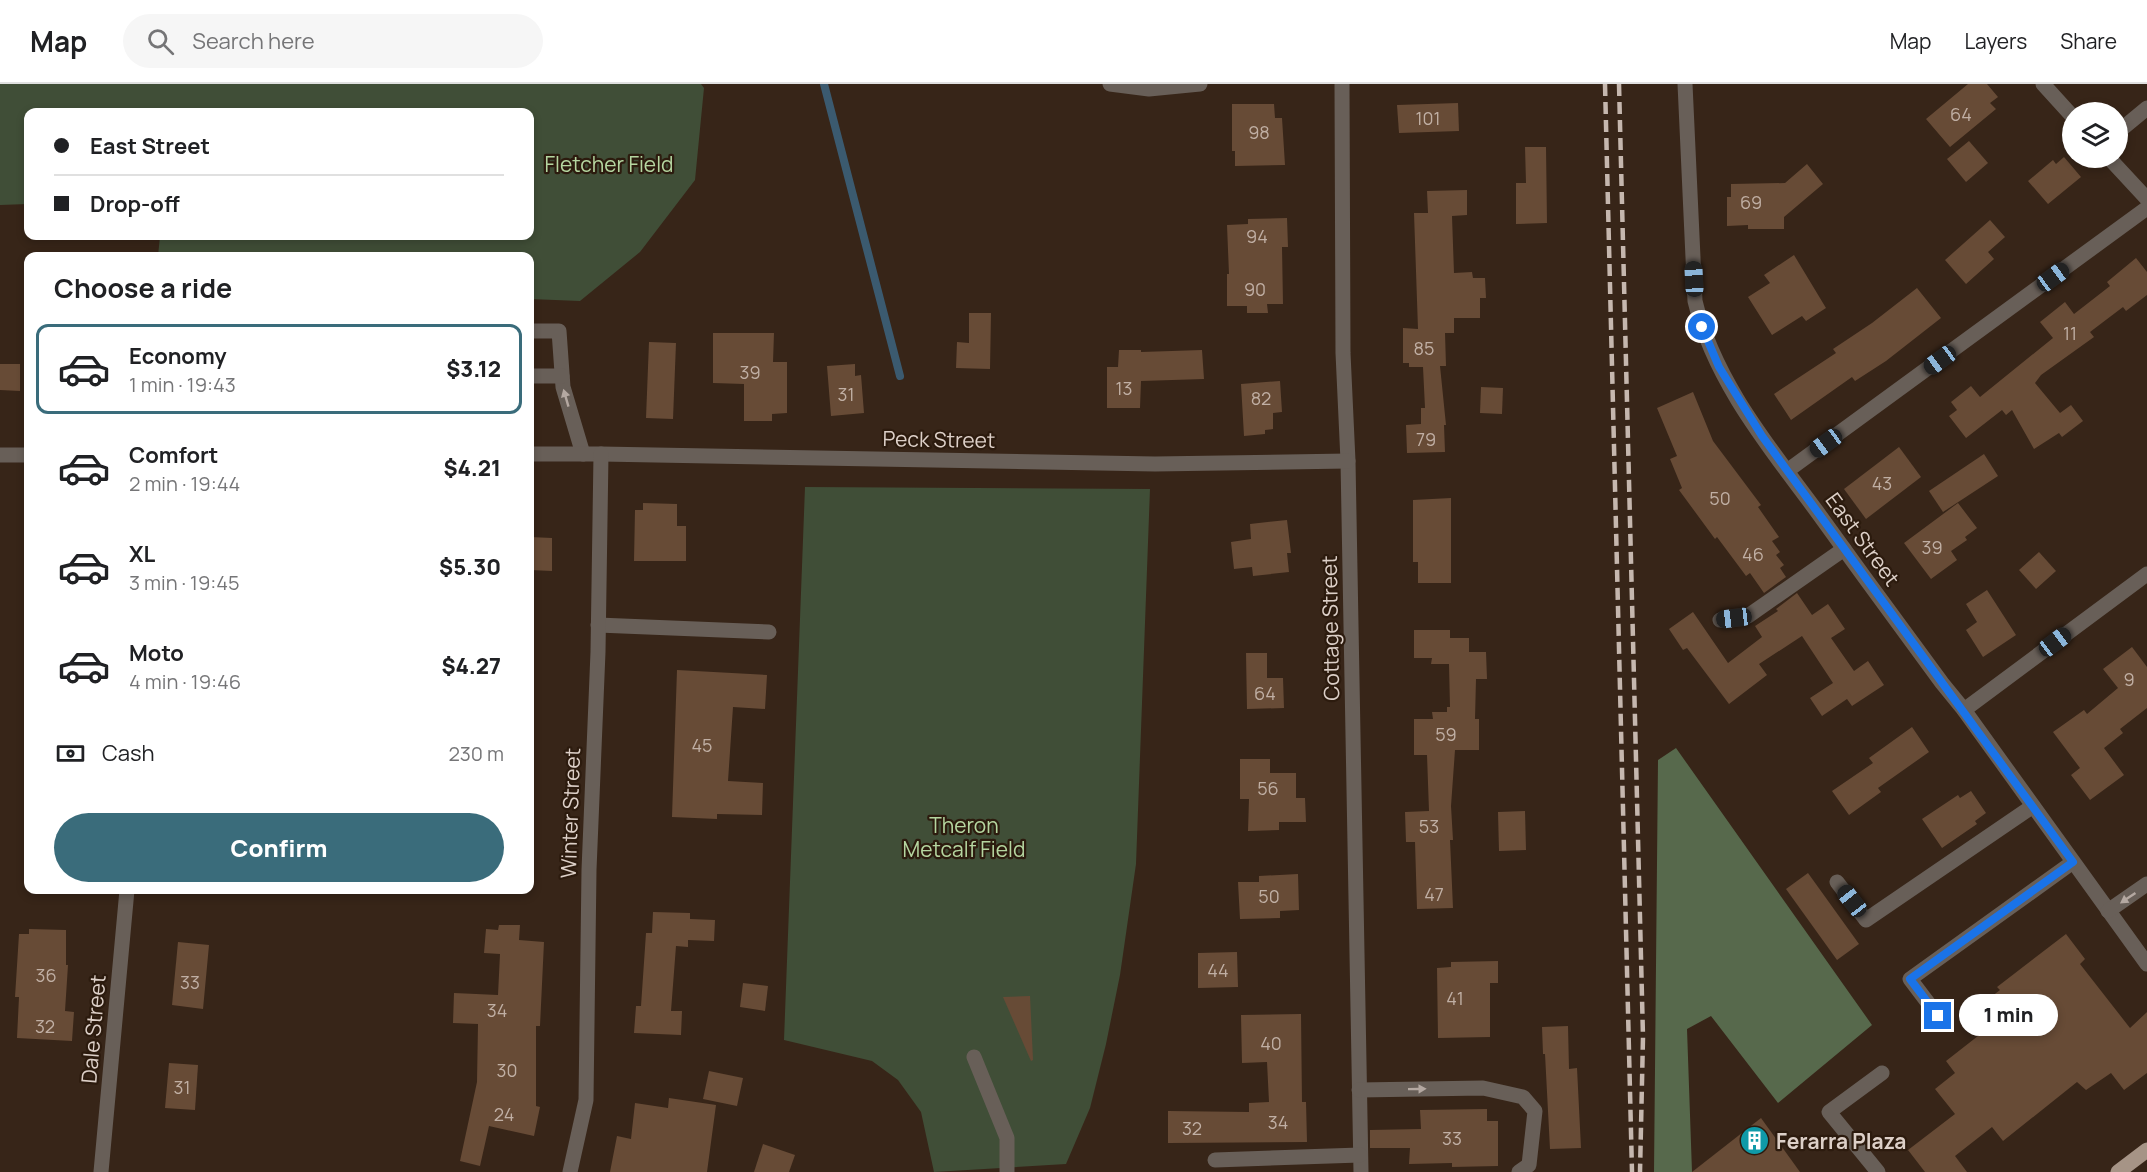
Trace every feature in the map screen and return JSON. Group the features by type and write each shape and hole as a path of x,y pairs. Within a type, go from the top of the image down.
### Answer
{"main road":[{"path":"2118,1172 2147,1150"}],"street":[{"path":"1110,84 1149,89 1200,84"},
{"name":"Cottage Street","path":"1342,84 1343,352 1348,461 1361,1172"},
{"name":"East Street","path":"1685,84 1695,301 1702,327 1719,367 1762,436 2145,959"},
{"path":"2043,84 2062,105"},
{"path":"2128,124 2147,108"},
{"path":"2118,168 2147,199"},
{"path":"1788,471 2147,208"},
{"path":"534,331 559,331 563,387 583,454"},
{"path":"534,376 562,376"},
{"name":"Peck Street","path":"534,454 1155,464 1348,461"},
{"name":"Winter Street","path":"570,1172 586,1100 589,870 598,625 601,454"},
{"path":"0,455 24,455"},
{"path":"1720,620 1748,616 1844,549"},
{"path":"1964,710 2147,574"},
{"path":"598,625 769,632"},
{"path":"1837,882 1866,920 2033,806"},
{"path":"1938,1016 1910,979 2073,862"},
{"path":"2108,911 2147,884"},
{"name":"Dale Street","path":"101,1172 127,894"},
{"path":"974,1057 1007,1138 1007,1172"},
{"path":"1878,1172 1829,1112 1882,1073"},
{"path":"1359,1090 1483,1088 1523,1097 1534,1111 1527,1170"},
{"path":"1215,1160 1360,1155"}],"green space":[{"name":"Fletcher Field","path":"0,84 701,84 704,88 695,180 640,252 580,301 534,299 534,252 158,252 160,240 534,240 534,108 24,108 24,204 0,205"},
{"name":"Theron Metcalf Field","path":"805,487 1150,489 1136,864 1120,975 1106,1044 1090,1108 1066,1164 934,1172 921,1112 898,1080 872,1061 784,1040"},
{"path":"1676,748 1872,1025 1778,1103 1711,1016 1687,1029 1692,1172 1654,1172 1658,760"}],"building":[{"path":"1968,84 1987,84 1998,97 1990,103 1996,109 1950,147 1926,119"},
{"path":"1458,103 1459,131 1399,133 1397,105"},
{"path":"1232,104 1274,104 1275,118 1282,118 1285,165 1235,166 1235,151 1232,151"},
{"path":"1969,141 1988,163 1966,182 1947,159"},
{"path":"1525,147 1546,147 1547,223 1516,224 1516,183 1526,183"},
{"path":"2062,159 2062,168 2073,168 2081,177 2048,204 2028,181 2053,160 2056,164"},
{"path":"1807,164 1823,184 1784,217 1784,229 1748,229 1748,225 1727,226 1727,197 1731,197 1731,184 1785,183"},
{"path":"1467,190 1467,215 1452,216 1454,273 1472,272 1473,278 1485,278 1486,298 1480,298 1480,318 1454,318 1454,333 1445,333 1446,366 1440,366 1446,425 1444,425 1445,452 1407,453 1406,425 1421,424 1421,408 1425,408 1423,367 1409,367 1409,363 1403,363 1403,328 1418,329 1414,213 1428,213 1427,191"},
{"path":"1287,218 1288,247 1282,247 1283,304 1267,304 1268,313 1247,313 1247,306 1227,306 1227,274 1229,274 1227,225 1248,224 1248,219"},
{"path":"1990,220 2005,237 1988,252 1994,259 1966,284 1945,260"},
{"path":"1794,255 1826,308 1806,321 1802,316 1772,335 1748,297 1770,283 1764,275"},
{"path":"2136,258 2147,272 2147,295 2126,311 2123,307 2090,332 2094,337 2041,375 2035,383 2060,413 2071,405 2083,421 2062,437 2059,433 2034,449 2012,410 2006,415 2002,410 1966,438 1949,416 1957,410 1951,402 1971,386 1980,397 2053,338 2040,322 2065,302 2074,314 2110,286 2107,282"},
{"path":"1917,288 1941,318 1886,361 1855,381 1852,377 1791,420 1774,394 1836,353 1833,349 1872,323"},
{"path":"969,313 991,313 990,369 956,368 957,342 969,343"},
{"path":"713,333 774,333 773,362 787,362 787,413 772,414 772,421 744,421 744,384 713,383"},
{"path":"649,342 676,343 673,419 646,418"},
{"path":"1119,350 1141,350 1141,352 1202,350 1204,379 1141,381 1140,408 1107,408 1107,367 1118,367"},
{"path":"0,364 20,364 20,391 0,390"},
{"path":"855,364 855,376 861,375 864,413 831,416 827,366"},
{"path":"1280,381 1282,412 1273,413 1273,429 1265,430 1265,434 1244,436 1241,384"},
{"path":"1481,387 1503,388 1502,414 1480,413"},
{"path":"1693,392 1713,441 1761,505 1758,507 1779,537 1772,541 1780,552 1776,555 1784,565 1780,568 1786,577 1764,593 1750,573 1746,576 1717,537 1715,539 1679,490 1682,488 1670,459 1677,456 1657,408"},
{"path":"1899,447 1921,477 1866,519 1844,489"},
{"path":"1984,454 1998,476 1943,512 1929,491"},
{"path":"1451,498 1451,583 1418,583 1418,562 1413,562 1413,500"},
{"path":"643,503 677,504 677,526 686,526 686,561 634,561 635,510 643,510"},
{"path":"1958,503 1977,528 1965,537 1967,540 1951,551 1957,560 1931,579 1904,543"},
{"path":"1287,520 1291,553 1287,553 1289,572 1253,576 1252,567 1234,569 1231,542 1251,539 1250,524"},
{"path":"534,537 552,538 552,571 534,570"},
{"path":"2039,552 2056,571 2036,589 2019,570"},
{"path":"1987,590 2016,635 1983,657 1966,630 1977,622 1966,604"},
{"path":"1797,593 1812,615 1828,604 1845,629 1831,638 1854,671 1868,661 1884,685 1852,706 1847,699 1822,716 1810,698 1833,683 1802,636 1759,664 1767,675 1729,704 1687,648 1683,650 1669,629 1693,612 1728,663 1762,637 1755,626 1778,611 1776,609"},
{"path":"1414,630 1450,630 1450,638 1469,638 1469,652 1486,652 1487,679 1476,679 1475,719 1479,719 1479,750 1455,750 1451,806 1453,840 1450,840 1453,908 1417,909 1415,842 1406,842 1405,812 1429,811 1427,755 1414,755 1414,719 1433,719 1432,712 1447,712 1447,707 1450,707 1449,664 1431,664 1432,658 1414,658"},
{"path":"2132,647 2147,667 2147,708 2120,729 2123,733 2104,748 2124,775 2090,800 2071,775 2080,768 2053,732 2084,710 2087,714 2118,688 2103,669"},
{"path":"1246,653 1267,653 1267,678 1283,678 1284,708 1247,709"},
{"path":"677,670 767,675 765,709 733,707 728,781 763,783 762,815 717,814 717,819 672,817"},
{"path":"1912,727 1929,752 1878,788 1881,792 1849,815 1832,791 1873,763 1869,758"},
{"path":"1240,759 1270,759 1270,773 1296,773 1296,798 1305,798 1306,822 1279,822 1279,830 1248,831 1249,799 1240,799"},
{"path":"1971,791 1986,813 1975,821 1977,824 1942,848 1922,819 1958,795 1960,798"},
{"path":"1525,811 1526,850 1499,851 1498,812"},
{"path":"1808,873 1859,944 1837,960 1786,889"},
{"path":"1298,874 1299,910 1280,911 1280,918 1240,919 1238,882 1259,882 1259,876"},
{"path":"653,912 690,913 690,919 715,920 714,941 688,940 688,947 676,946 671,1011 682,1011 681,1035 634,1033 636,1006 641,1006 646,933 652,933"},
{"path":"499,925 520,925 519,940 544,942 540,1026 536,1026 536,1106 540,1107 534,1136 489,1126 480,1166 460,1161 477,1082 478,1024 453,1023 454,993 498,995 500,954 484,953 486,929 498,930"},
{"path":"29,929 66,930 66,965 68,965 65,1011 74,1012 72,1041 17,1038 19,997 15,997 19,934 29,934"},
{"path":"2066,934 2085,959 2080,964 2130,1028 2147,1012 2147,1073 2124,1090 2111,1073 2086,1090 2077,1082 2003,1141 1992,1127 1955,1156 1967,1172 1925,1172 1908,1150 1955,1114 1935,1089 1955,1073 1946,1061 1992,1025 1978,1007 2000,990 1997,987"},
{"path":"178,942 209,945 203,1009 172,1005"},
{"path":"1237,952 1238,987 1198,988 1198,953"},
{"path":"1498,961 1498,983 1490,983 1490,1037 1438,1038 1437,968 1451,967 1451,962"},
{"path":"743,983 768,986 765,1011 740,1007"},
{"path":"1030,996 1033,1060 1031,1061 1003,997"},
{"path":"1301,1014 1302,1102 1306,1102 1307,1142 1168,1143 1168,1111 1249,1112 1249,1103 1269,1102 1267,1062 1242,1063 1241,1015"},
{"path":"1568,1026 1569,1069 1577,1068 1581,1148 1550,1149 1542,1027"},
{"path":"169,1063 198,1065 195,1110 165,1108"},
{"path":"709,1071 743,1078 737,1106 703,1099"},
{"path":"669,1098 716,1105 707,1172 610,1172 617,1136 631,1139 635,1103 668,1108"},
{"path":"1487,1109 1487,1121 1498,1121 1498,1166 1452,1167 1452,1163 1409,1164 1410,1148 1370,1148 1370,1130 1421,1129 1420,1110"},
{"name":"Ferarra Plaza","path":"1761,1118 1800,1172 1692,1172"},
{"path":"763,1144 795,1155 789,1172 754,1172"}],"waterway":[{"path":"824,84 900,376"}],"railway":[{"path":"1605,84 1632,1172"},
{"path":"1619,84 1643,1037 1640,1172"}],"place":[{"name":"Ferarra Plaza","path":"1755,1141"}],"route":[{"path":"1702,327 1719,367 1762,436 2073,862 1910,979 1938,1016"}]}
